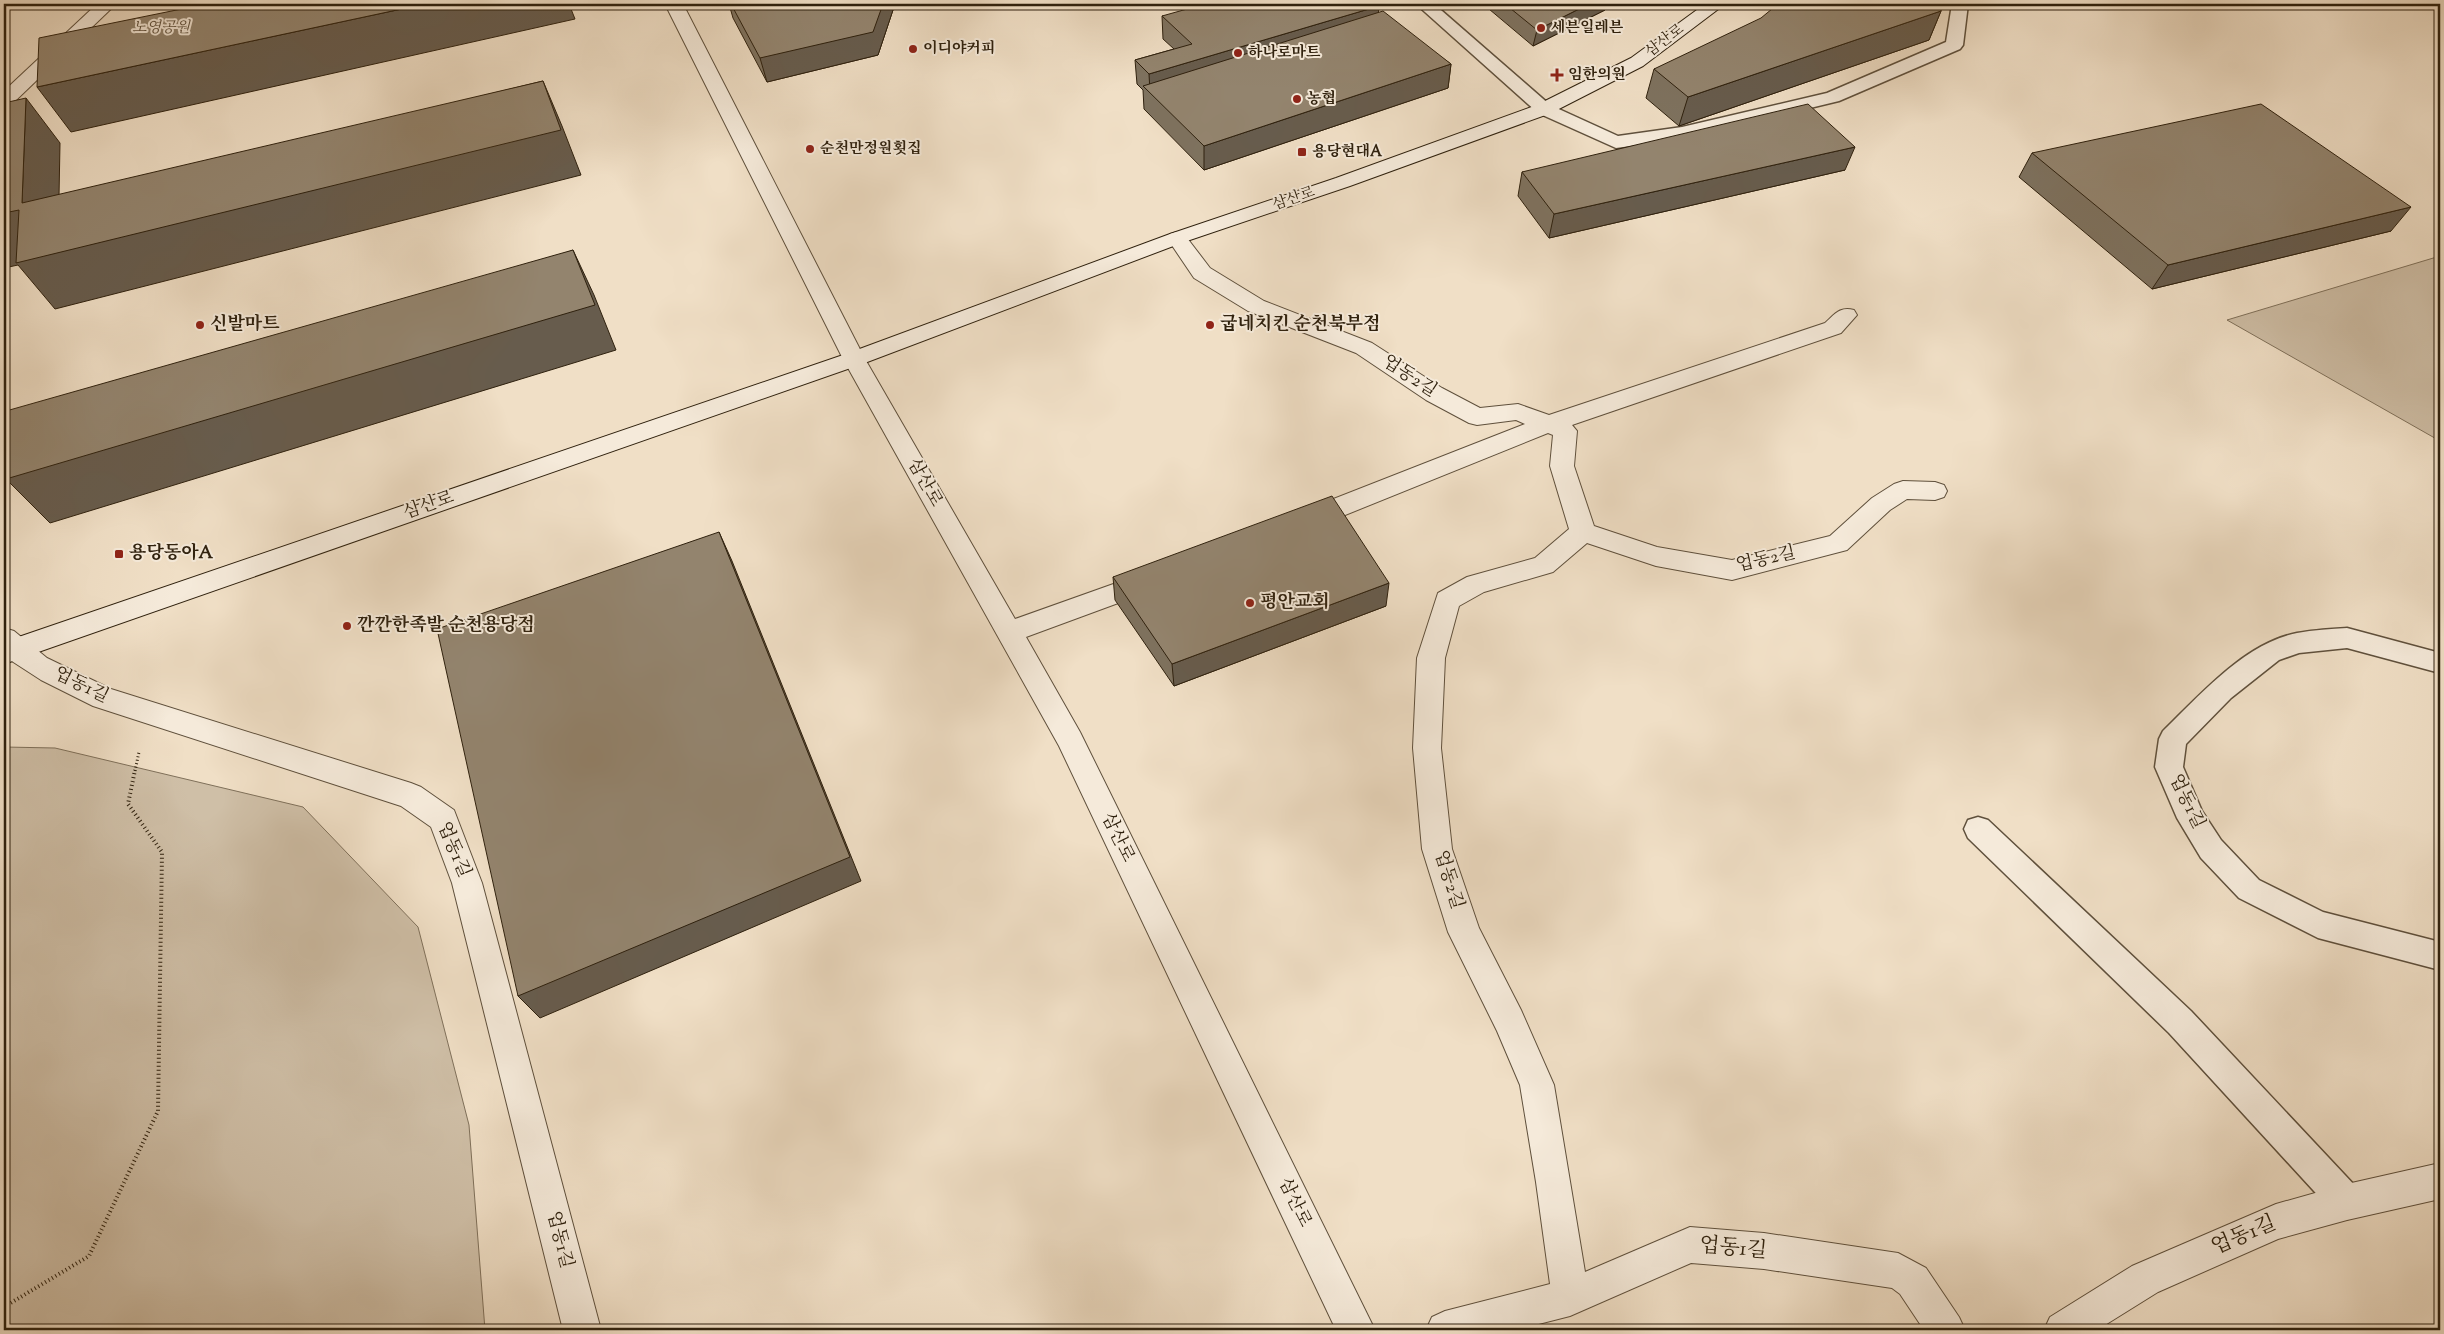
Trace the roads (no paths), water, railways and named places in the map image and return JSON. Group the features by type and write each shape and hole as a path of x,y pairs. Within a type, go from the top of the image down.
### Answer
{"street":[{"path":"4,101 106,4"},
{"path":"674,4 854,359"},
{"name":"삼산로","path":"7,647 854,359 1177,238 1343,182 1544,109 1637,62 1716,4"},
{"name":"업동2길","path":"1177,238 1202,273 1248,301 1364,348 1434,394 1476,417 1486,418 1518,412 1565,431 1562,466 1583,532"},
{"path":"1283,529 1549,424 1833,328 1846,315"},
{"name":"삼산로","path":"854,359 1070,740 1356,1330"},
{"name":"업동2길","path":"1583,532 1656,556 1732,570 1838,543 1881,504 1903,490 1935,491"},
{"name":"업동2길","path":"1570,1297 1554,1182 1537,1085 1509,1021 1464,932 1437,849 1427,748 1432,658 1447,600 1476,584 1544,565 1583,532"},
{"path":"1008,633 1173,572"},
{"name":"업동1길","path":"7,647 65,680 103,698 410,796 443,819 467,883 582,1330"},
{"name":"업동1길","path":"2062,1330 2145,1279 2276,1222 2348,1202 2440,1181"},
{"name":"업동1길","path":"1445,1330 1570,1297 1690,1245 1727,1248 1898,1271 1912,1281 1946,1330"}],"lane":[{"path":"1424,4 1544,109 1616,142 1682,132 1833,97 1954,45 1960,4"},
{"name":"업동1길","path":"2440,663 2417,655 2348,638 2297,643 2270,653 2222,690 2173,739 2169,767 2191,818 2210,849 2248,889 2318,924 2440,956"},
{"path":"1978,829 2180,1022 2348,1202"}],"place":[{"name":"세븐일레븐","path":"1541,28"},
{"name":"이디야커피","path":"913,49"},
{"name":"하나로마트","path":"1238,53"},
{"name":"임한의원","path":"1557,75"},
{"name":"농협","path":"1297,99"},
{"name":"순천만정원횟집","path":"810,149"},
{"name":"용당현대A","path":"1302,152"},
{"name":"신발마트","path":"200,325"},
{"name":"굽네치킨 순천북부점","path":"1210,325"},
{"name":"용당동아A","path":"119,554"},
{"name":"평안교회","path":"1250,603"},
{"name":"깐깐한족발 순천용당점","path":"347,626"}],"park label":[{"name":"노영공원","path":"161,28"}]}
